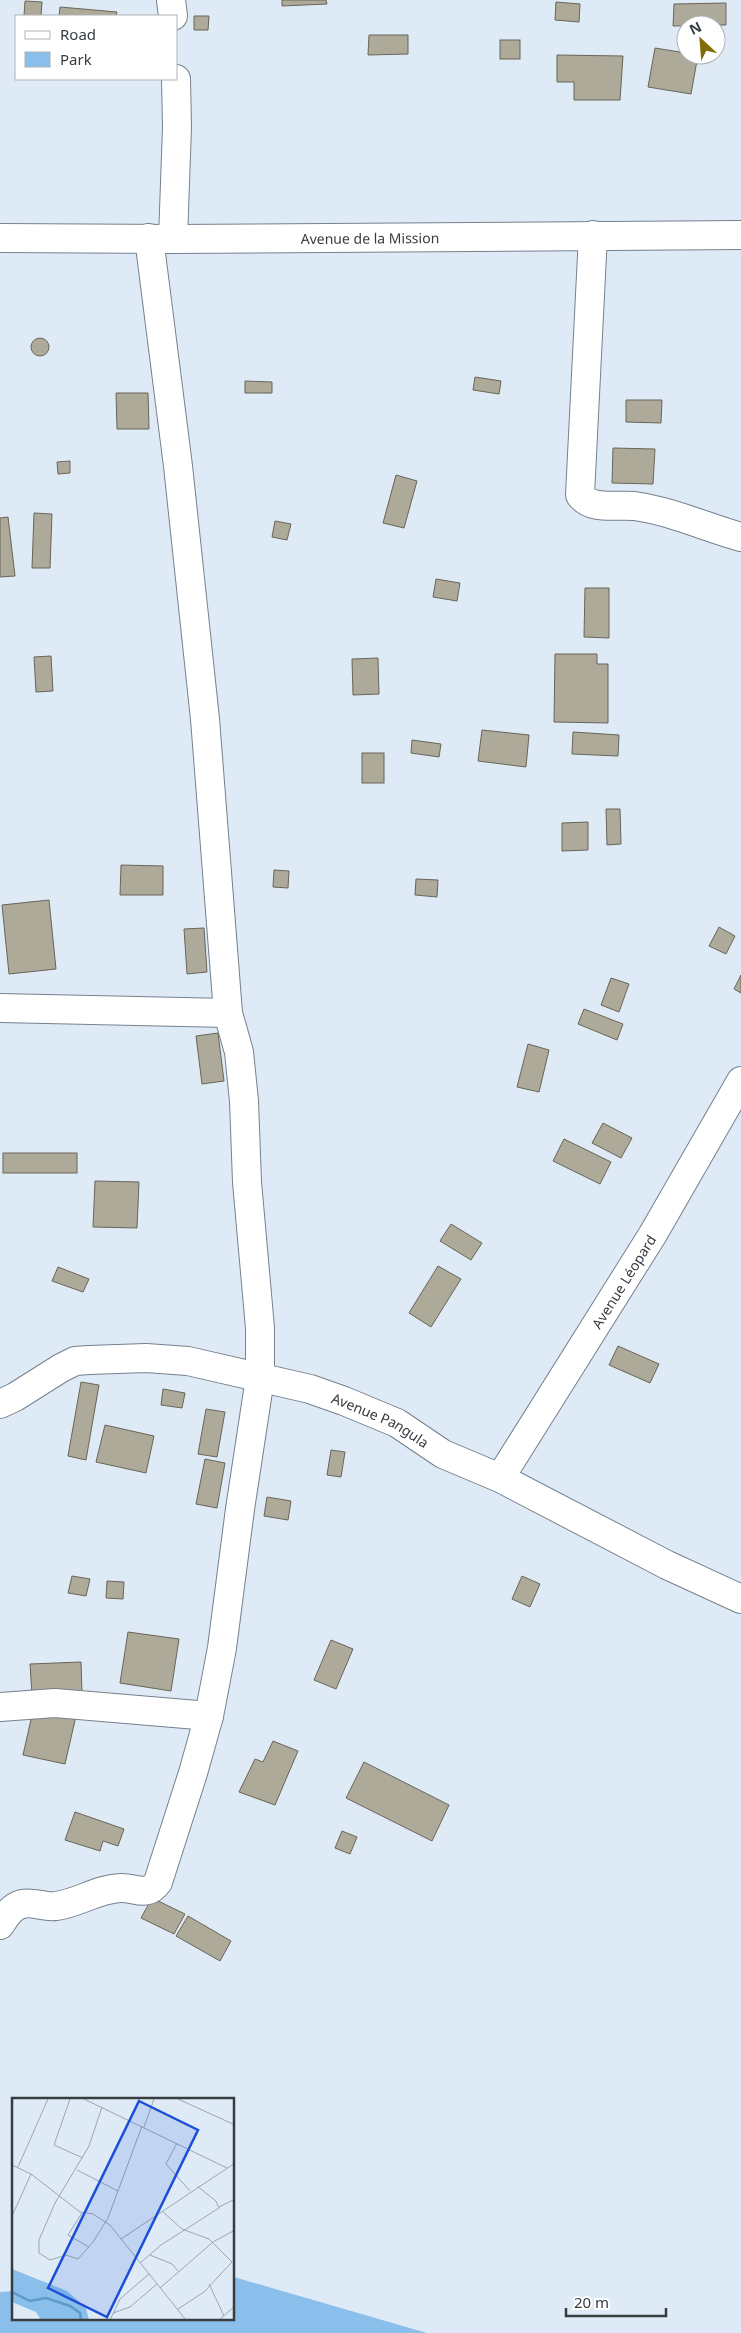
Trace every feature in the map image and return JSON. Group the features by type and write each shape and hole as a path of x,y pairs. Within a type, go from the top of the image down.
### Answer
{"street":[{"path":"172,0 173,15"},
{"path":"0,1925 10,1911 23,1904 54,1907 73,1902 93,1893 111,1889 121,1888 146,1892 153,1889 158,1882 190,1782 208,1716 222,1648 240,1509 260,1378 260,1328 247,1182 244,1101 239,1052 228,1013 204,719 178,466 161,238 177,127 176,80"},
{"name":"Avenue de la Mission","path":"0,238 741,234"},
{"path":"593,235 580,495 585,502 593,505 633,506 667,513 741,537"},
{"path":"0,1008 228,1013"},
{"name":"Avenue Léopard","path":"500,1478 653,1234 741,1080"},
{"name":"Avenue Pangula","path":"0,1404 24,1392 75,1361 89,1360 146,1358 188,1361 310,1389 397,1423 443,1454 500,1478 667,1565 741,1598"},
{"path":"0,1707 55,1703 208,1716"}],"green space":[{"path":"235,2277 427,2333 0,2333 0,2292 12,2291 12,2320 235,2320"}],"building":[{"path":"282,0 326,0 327,4 282,6"},
{"path":"25,1 42,2 41,15 24,15"},
{"path":"556,2 580,4 579,22 555,20"},
{"path":"726,3 726,15 676,15 676,26 673,26 674,4"},
{"path":"60,7 117,12 116,15 59,15"},
{"path":"194,16 209,16 208,30 194,30"},
{"path":"369,35 408,35 408,54 368,55"},
{"path":"500,40 520,40 520,59 500,59"},
{"path":"655,48 676,51 676,65 696,65 691,94 648,87"},
{"path":"557,55 623,56 620,100 574,100 574,82 557,82"},
{"path":"40,338 46,341 49,347 46,353 40,356 34,353 31,347 34,341"},
{"path":"475,377 501,381 499,394 473,390"},
{"path":"245,381 272,382 272,393 245,393"},
{"path":"116,393 148,393 149,429 117,429"},
{"path":"626,400 662,400 661,423 626,422"},
{"path":"613,448 655,449 653,484 612,483"},
{"path":"70,461 70,473 58,474 57,462"},
{"path":"396,475 417,481 404,528 383,523"},
{"path":"34,513 52,514 50,568 32,568"},
{"path":"8,517 15,576 0,577 0,518"},
{"path":"275,521 291,524 287,540 272,537"},
{"path":"436,579 460,583 457,601 433,597"},
{"path":"585,588 609,588 609,638 584,637"},
{"path":"555,654 597,654 597,664 608,664 608,723 554,722"},
{"path":"51,656 53,691 36,692 34,657"},
{"path":"378,658 379,694 353,695 352,659"},
{"path":"482,730 529,735 526,767 478,761"},
{"path":"573,732 619,735 618,756 572,754"},
{"path":"412,740 441,744 439,757 411,753"},
{"path":"362,753 384,753 384,783 362,783"},
{"path":"606,809 620,809 621,844 607,845"},
{"path":"588,822 588,850 562,851 562,823"},
{"path":"121,865 163,866 163,895 120,895"},
{"path":"274,870 289,871 288,888 273,887"},
{"path":"416,879 438,880 437,897 415,895"},
{"path":"49,900 56,969 9,974 2,905"},
{"path":"719,927 735,936 726,954 709,946"},
{"path":"204,928 207,972 187,974 184,929"},
{"path":"741,975 741,993 734,989"},
{"path":"611,978 629,984 619,1012 601,1005"},
{"path":"584,1009 623,1024 617,1040 578,1024"},
{"path":"218,1033 224,1081 202,1084 196,1036"},
{"path":"528,1044 549,1050 539,1092 517,1087"},
{"path":"603,1123 632,1138 621,1158 592,1143"},
{"path":"564,1139 611,1162 600,1184 553,1161"},
{"path":"3,1153 77,1153 77,1173 3,1173"},
{"path":"95,1181 139,1182 137,1228 93,1227"},
{"path":"451,1224 482,1243 471,1260 440,1241"},
{"path":"438,1266 461,1279 431,1327 409,1313"},
{"path":"58,1267 89,1279 83,1292 52,1281"},
{"path":"618,1346 659,1364 650,1383 609,1365"},
{"path":"81,1382 99,1385 86,1460 68,1456"},
{"path":"163,1389 185,1393 182,1408 161,1405"},
{"path":"206,1409 225,1412 217,1457 198,1454"},
{"path":"105,1425 154,1436 146,1473 96,1462"},
{"path":"331,1450 345,1452 341,1477 327,1475"},
{"path":"205,1459 225,1463 217,1508 196,1504"},
{"path":"267,1497 291,1501 288,1520 264,1516"},
{"path":"72,1576 90,1579 86,1596 68,1593"},
{"path":"522,1576 540,1584 530,1607 512,1599"},
{"path":"107,1581 124,1582 123,1599 106,1598"},
{"path":"128,1632 179,1639 171,1691 120,1683"},
{"path":"331,1640 353,1649 336,1689 314,1680"},
{"path":"81,1662 82,1692 32,1695 30,1664"},
{"path":"34,1706 76,1716 65,1764 23,1755"},
{"path":"273,1741 298,1751 275,1805 239,1792 255,1759 263,1762"},
{"path":"364,1762 449,1805 432,1841 346,1798"},
{"path":"75,1812 124,1829 118,1846 103,1841 100,1851 65,1840"},
{"path":"342,1831 357,1837 350,1854 335,1848"},
{"path":"152,1898 185,1914 174,1934 141,1918"},
{"path":"188,1916 231,1941 220,1961 176,1936"}]}
